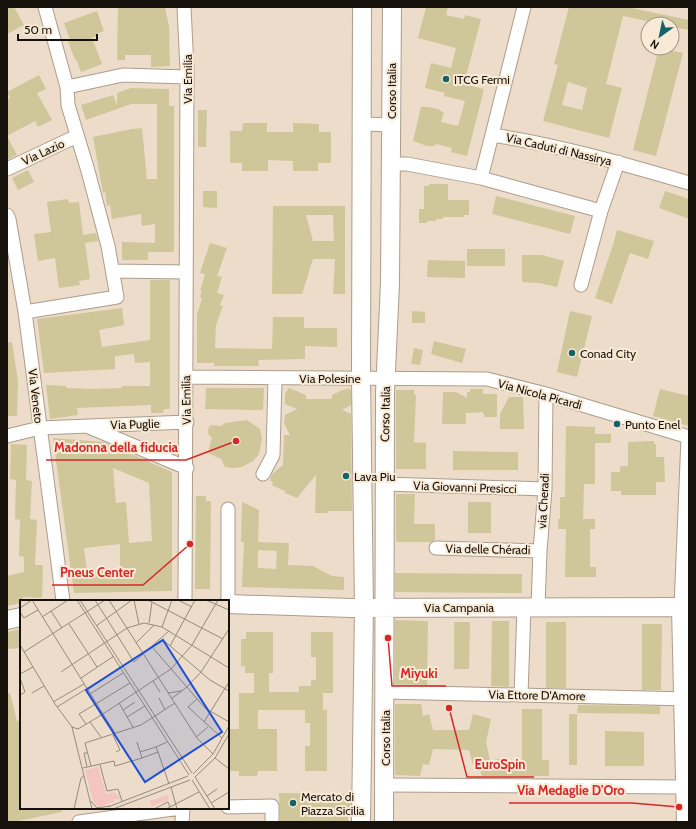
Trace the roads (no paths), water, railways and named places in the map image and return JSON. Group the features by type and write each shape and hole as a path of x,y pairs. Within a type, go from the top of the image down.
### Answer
{"street":[{"name":"Via Lazio","path":"7,168 77,136 68,105 68,87 46,7"},
{"name":"Via Emilia","path":"184,7 187,77 187,468 185,600"},
{"name":"Corso Italia","path":"361,822 364,608 361,378 363,124 362,7"},
{"name":"Corso Italia","path":"384,822 386,378 390,284 392,7"},
{"path":"492,135 524,7"},
{"path":"68,87 123,75 187,77"},
{"path":"363,124 391,125"},
{"name":"Via Caduti di Nassirya","path":"481,178 492,135 519,139 618,162 689,183"},
{"path":"25,312 117,297 113,271 77,136"},
{"name":"Via Caduti di Nassirya","path":"581,285 601,211 618,162"},
{"path":"390,164 407,164 481,178 601,211"},
{"name":"Via Veneto","path":"7,215 9,219 25,312 63,600"},
{"path":"113,271 186,272"},
{"name":"Via Polesine","path":"186,377 386,378"},
{"path":"263,474 273,454 275,378"},
{"name":"Via Nicola Picardi","path":"386,378 487,379 546,394 689,438"},
{"name":"via Cheradi","path":"521,695 531,607 540,551 544,489 546,394"},
{"name":"Via Puglie","path":"7,436 40,428 83,425 187,422"},
{"name":"Via Puglie","path":"83,425 187,468"},
{"path":"686,822 685,607 689,438"},
{"name":"Via Giovanni Presicci","path":"385,484 544,489"},
{"name":"Via Campania","path":"228,509 228,600"},
{"name":"Via delle Chéradi","path":"436,548 540,551"},
{"name":"Via Campania","path":"229,604 364,608 685,607"},
{"path":"7,620 20,617"},
{"name":"Via Ettore D'Amore","path":"385,692 686,698"},
{"path":"385,785 685,787"},
{"path":"229,807 272,806 272,822"},
{"path":"79,822 92,814 167,809"},
{"path":"182,809 182,822"}],"place":[{"name":"ITCG Fermi","path":"446,79"},
{"name":"Conad City","path":"572,353"},
{"name":"Punto Enel","path":"617,424"},
{"name":"Madonna della fiducia","path":"236,441"},
{"name":"Lava Piu","path":"346,476"},
{"name":"Pneus Center","path":"190,544"},
{"name":"Miyuki","path":"388,638"},
{"name":"EuroSpin","path":"449,708"},
{"name":"Mercato di Piazza Sicilia","path":"293,803"},
{"name":"Via Medaglie D'Oro","path":"679,807"}]}
